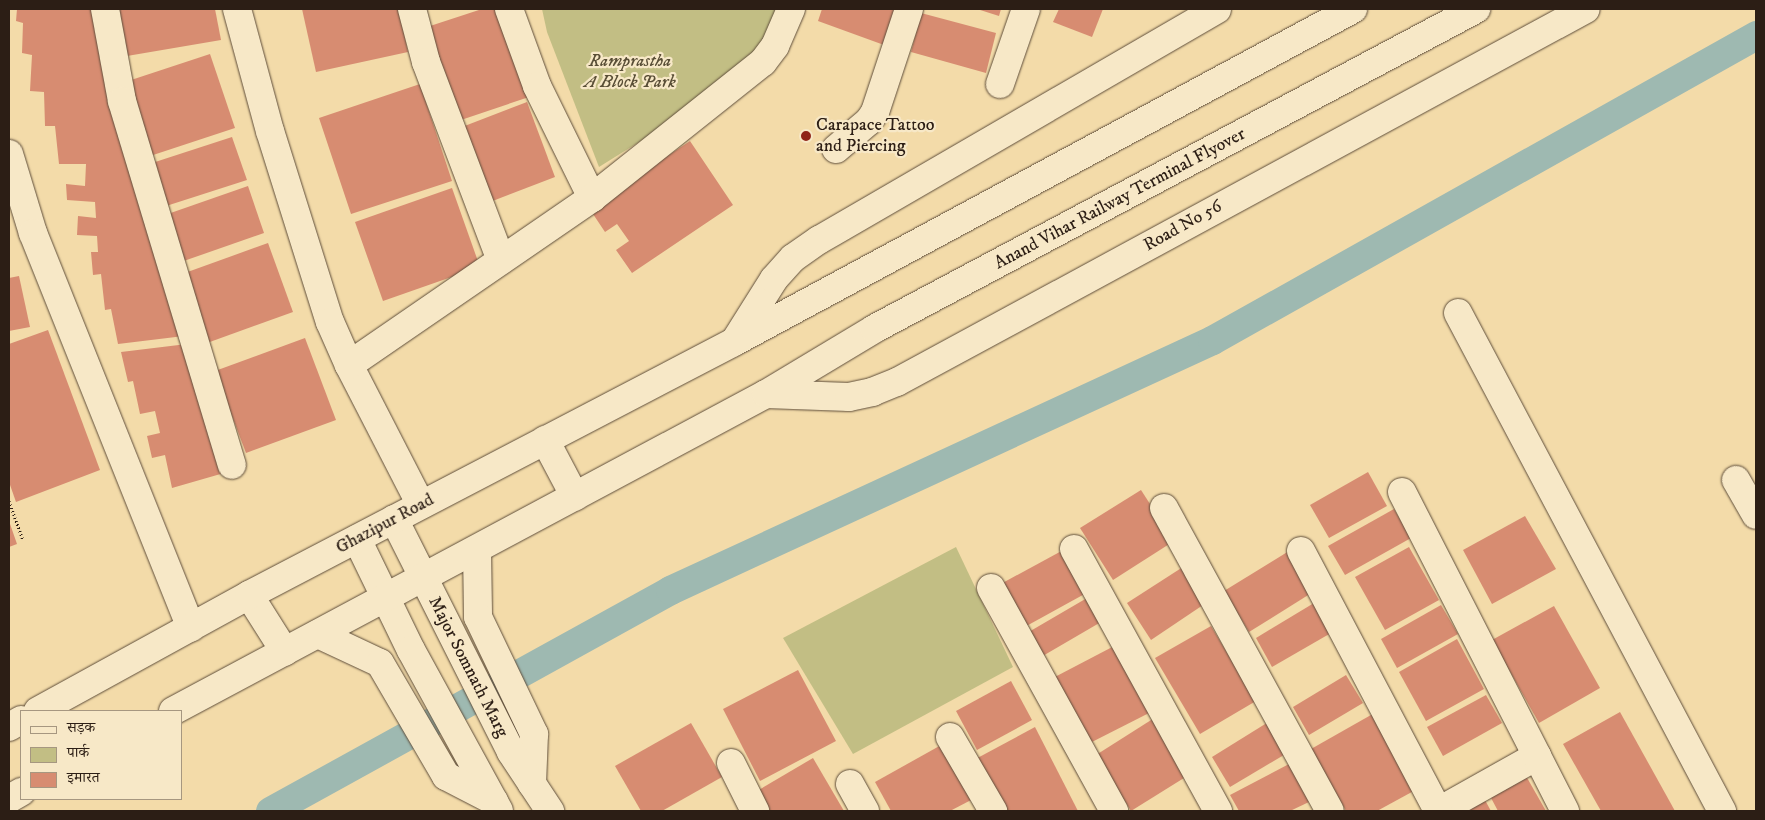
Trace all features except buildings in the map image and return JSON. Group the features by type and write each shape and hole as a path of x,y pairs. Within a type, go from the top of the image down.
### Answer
{"main road":[{"path":"105,9 122,102 232,465"},
{"path":"237,9 246,47 299,227 330,322 349,365 421,505"},
{"path":"412,9 426,62 501,260"},
{"path":"509,9 537,86 592,198"},
{"path":"349,365 592,198 763,62 774,46 791,9"},
{"path":"836,149 870,121 875,112 909,9"},
{"path":"1000,84 1026,9"},
{"path":"734,342 774,279 793,258 806,249 1217,9"},
{"path":"734,342 1353,9"},
{"name":"Anand Vihar Railway Terminal Flyover","path":"766,394 874,329 1476,9"},
{"name":"Road No 56","path":"766,394 849,397 872,392 897,382 1586,9"},
{"path":"9,154 21,234 191,628"},
{"path":"1458,313 1722,811"},
{"name":"Ghazipur Road","path":"40,710 249,595 734,342"},
{"path":"175,710 766,394"},
{"path":"545,440 574,497"},
{"path":"1736,480 1756,515"},
{"path":"1402,492 1565,811"},
{"path":"1164,508 1330,811"},
{"name":"Major Somnath Marg","path":"394,519 447,628 511,752 550,811"},
{"path":"357,538 412,650 497,806"},
{"path":"1074,549 1218,811"},
{"path":"477,550 476,605 482,626 534,734 532,784"},
{"path":"1301,551 1438,811 1537,756"},
{"path":"991,588 1114,811"},
{"path":"249,595 284,652"},
{"path":"318,634 412,650"},
{"path":"318,634 377,661 382,666 446,776 497,806"},
{"path":"9,727 20,721"},
{"path":"950,737 993,811"},
{"path":"731,763 755,811"},
{"path":"850,784 865,811"},
{"path":"9,799 20,793"}],"path":[{"path":"9,501 23,540"}],"green space":[{"name":"Ramprastha A Block Park","path":"542,9 791,9 775,57 599,167 547,32"},
{"path":"956,547 1013,667 853,754 783,638"}],"waterway":[{"path":"270,811 670,590 1212,340 1756,35"}],"place":[{"name":"Carapace Tattoo and Piercing","path":"806,136"}]}
